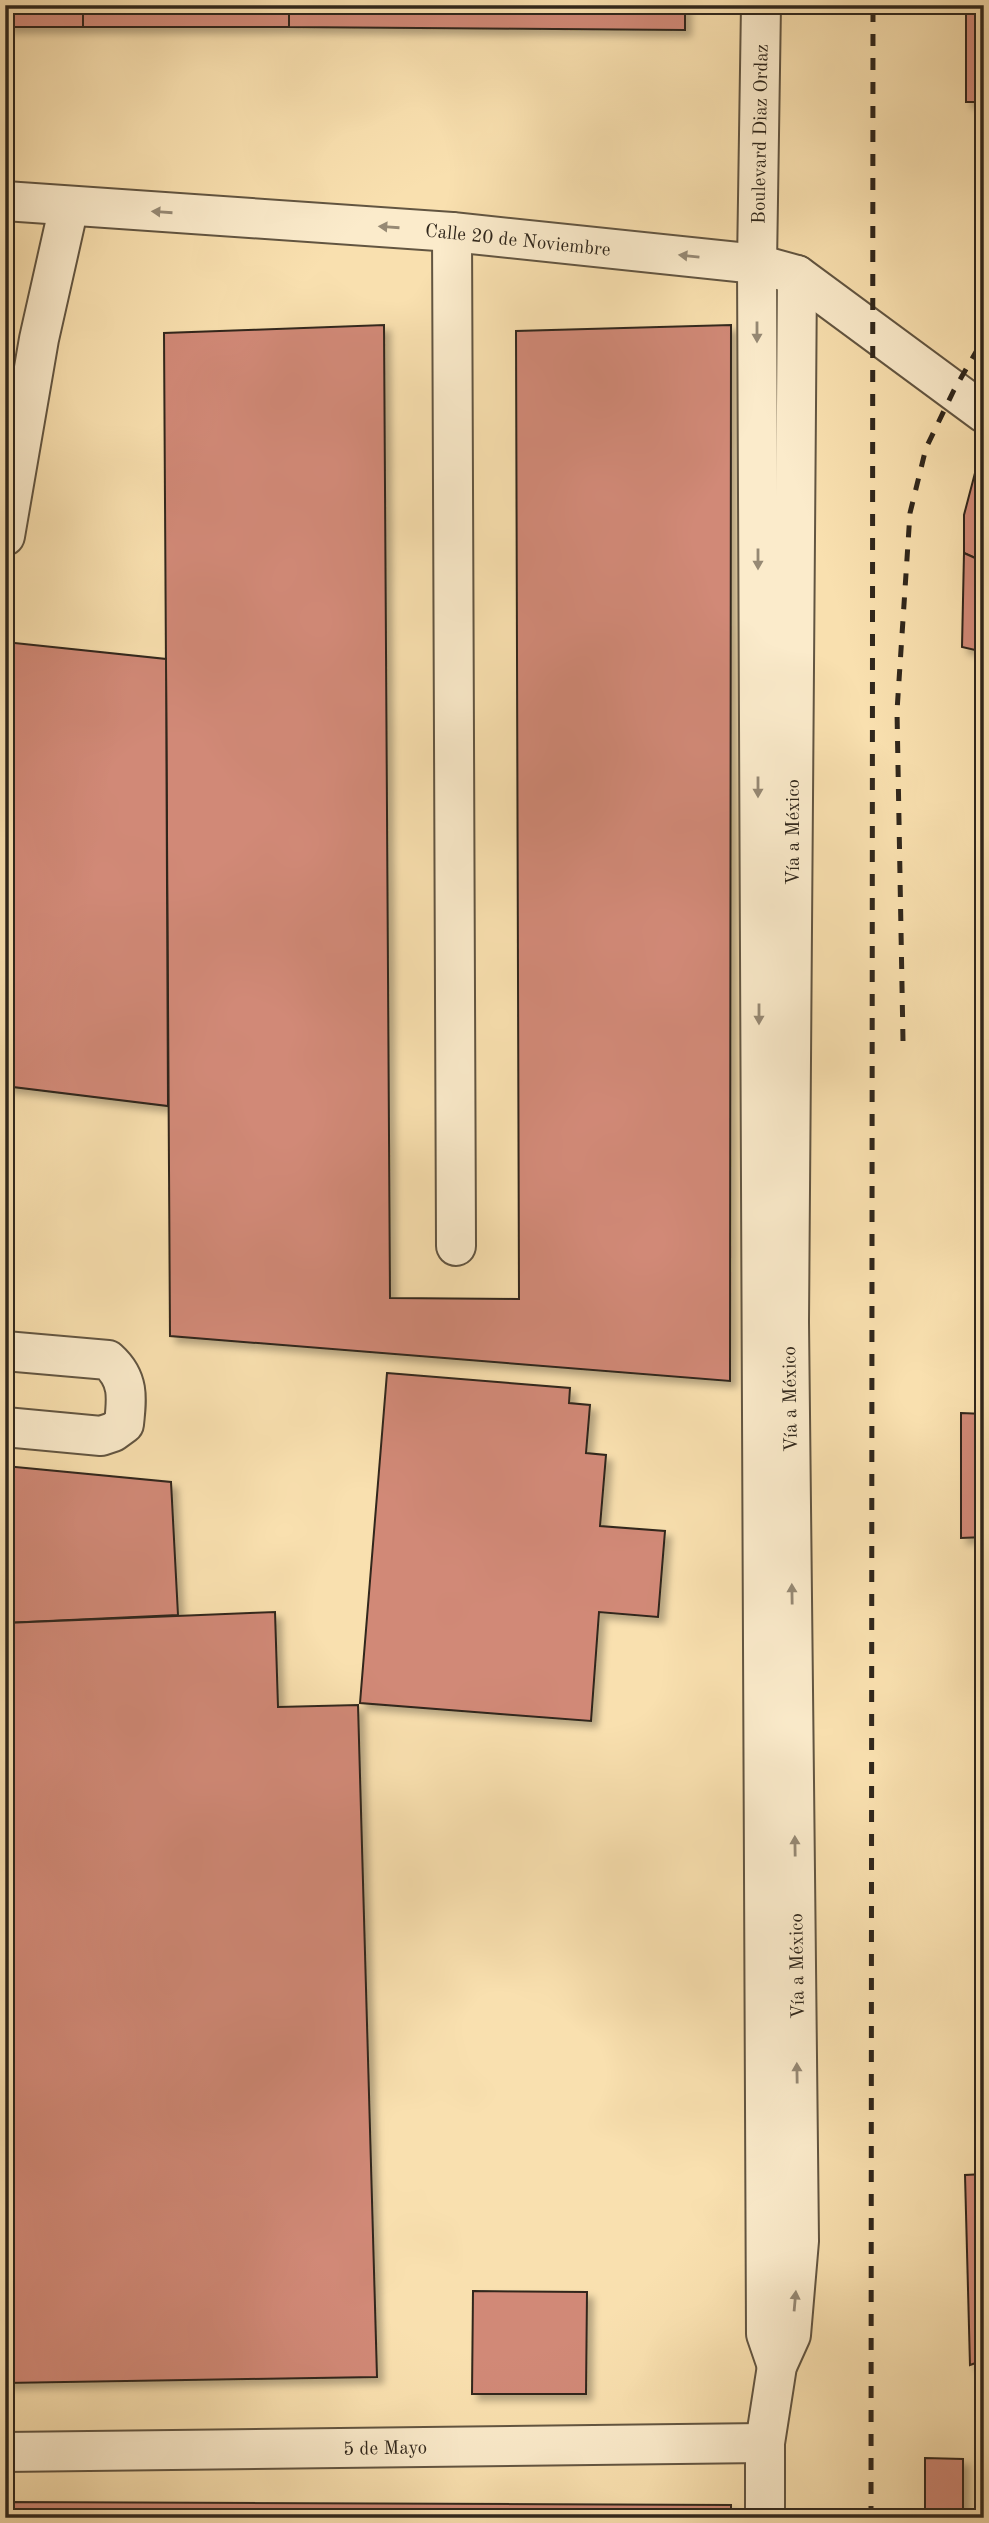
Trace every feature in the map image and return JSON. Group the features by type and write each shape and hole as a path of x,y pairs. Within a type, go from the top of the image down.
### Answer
{"street":[{"name":"Boulevard Diaz Ordaz","path":"761,5 757,264 775,1413"},
{"name":"Calle 20 de Noviembre","path":"5,201 452,232 757,264 797,275 984,413"},
{"path":"5,536 22,338 69,206"},
{"path":"452,232 456,1245"},
{"name":"Vía a México","path":"775,1413 797,275"},
{"path":"5,1351 108,1360 125,1380 126,1404 124,1423 113,1432 101,1436 5,1427"},
{"path":"765,2518 765,2443 777,2365 766,2333 764,2277 776,1644 775,1413"},
{"name":"5 de Mayo","path":"5,2452 765,2443"}],"building":[{"path":"5,5 83,5 83,27 5,27"},
{"path":"83,5 289,5 289,27 83,27"},
{"path":"289,5 685,5 685,30 289,27"},
{"path":"966,5 984,5 984,102 966,102"},
{"path":"384,325 390,1298 519,1299 516,331 731,325 730,1381 170,1336 164,333"},
{"path":"981,450 984,452 984,562 964,553 964,515"},
{"path":"964,553 984,562 984,652 962,647"},
{"path":"5,642 166,659 168,1106 5,1086"},
{"path":"387,1373 570,1388 569,1403 590,1405 586,1453 606,1455 600,1526 665,1531 658,1617 599,1612 591,1721 360,1703"},
{"path":"961,1413 984,1414 984,1537 961,1538"},
{"path":"5,1466 171,1482 178,1615 5,1623"},
{"path":"275,1612 278,1707 358,1705 377,2377 5,2383 5,1623"},
{"path":"984,2174 984,2360 970,2365 965,2175"},
{"path":"473,2291 587,2292 586,2394 472,2394"},
{"path":"925,2458 963,2459 963,2518 925,2518"},
{"path":"5,2502 731,2505 731,2518 5,2518"}],"railway":[{"path":"871,2518 873,5"},
{"path":"903,1041 897,711 910,513 926,448 954,390 984,338"}]}
